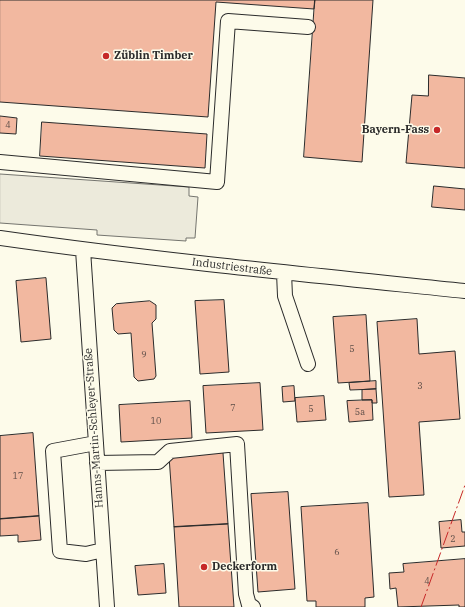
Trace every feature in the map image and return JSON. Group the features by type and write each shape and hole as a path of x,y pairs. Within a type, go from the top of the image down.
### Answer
{"street":[{"path":"0,162 217,182 228,21 308,27"},
{"name":"Industriestraße","path":"0,238 83,250 284,273 465,291"},
{"name":"Hanns-Martin-Schleyer-Straße","path":"83,250 106,607"},
{"path":"284,273 286,296 308,364"},
{"path":"96,444 53,451 53,459 60,551 86,554 103,550"},
{"path":"97,463 158,462 170,451 237,444 246,594 249,605 253,607"}],"shaded area":[{"path":"0,174 189,187 189,196 198,197 195,238 186,238 186,241 97,235 97,230 0,223"}],"building":[{"name":"Züblin Timber","path":"0,0 315,0 314,9 216,2 208,117 0,102"},
{"path":"315,0 373,0 362,162 304,157"},
{"name":"Bayern-Fass","path":"429,75 465,78 465,168 406,163 412,95 428,96"},
{"path":"0,116 17,118 16,134 0,133"},
{"path":"42,122 207,134 205,168 40,156"},
{"path":"434,186 465,189 465,210 432,207"},
{"path":"46,278 51,339 21,342 16,281"},
{"path":"224,300 229,372 200,374 195,301"},
{"path":"150,301 156,305 156,319 152,323 156,376 154,379 138,381 134,377 131,333 118,334 114,330 112,308 116,304"},
{"path":"366,315 370,381 338,383 333,317"},
{"path":"417,319 419,354 455,351 460,419 419,422 424,495 389,497 377,322"},
{"path":"376,381 376,389 350,390 349,383"},
{"path":"260,383 263,430 206,433 203,386"},
{"path":"294,386 295,401 283,402 282,387"},
{"path":"376,389 377,403 372,403 372,400 362,400 362,390"},
{"path":"324,396 326,420 297,422 295,398"},
{"path":"372,400 373,420 349,422 347,401"},
{"path":"190,401 192,438 121,442 119,405"},
{"path":"33,433 39,516 0,519 0,436"},
{"path":"223,453 228,524 174,527 169,456"},
{"path":"288,492 295,589 258,592 251,494"},
{"path":"368,503 374,597 365,598 365,607 316,607 316,601 307,601 301,507"},
{"path":"39,516 41,540 18,542 18,535 0,536 0,519"},
{"path":"461,520 462,532 465,532 465,546 441,548 439,522"},
{"name":"Deckerform","path":"228,524 234,607 179,607 174,527"},
{"path":"465,559 465,607 459,607 459,605 398,607 396,588 390,589 389,573 404,572 403,564"},
{"path":"164,564 166,593 138,595 135,566"}],"power":[{"path":"421,607 465,485"}],"place":[{"name":"Züblin Timber","path":"106,56"},
{"name":"Bayern-Fass","path":"437,130"},
{"name":"Deckerform","path":"204,567"}]}
